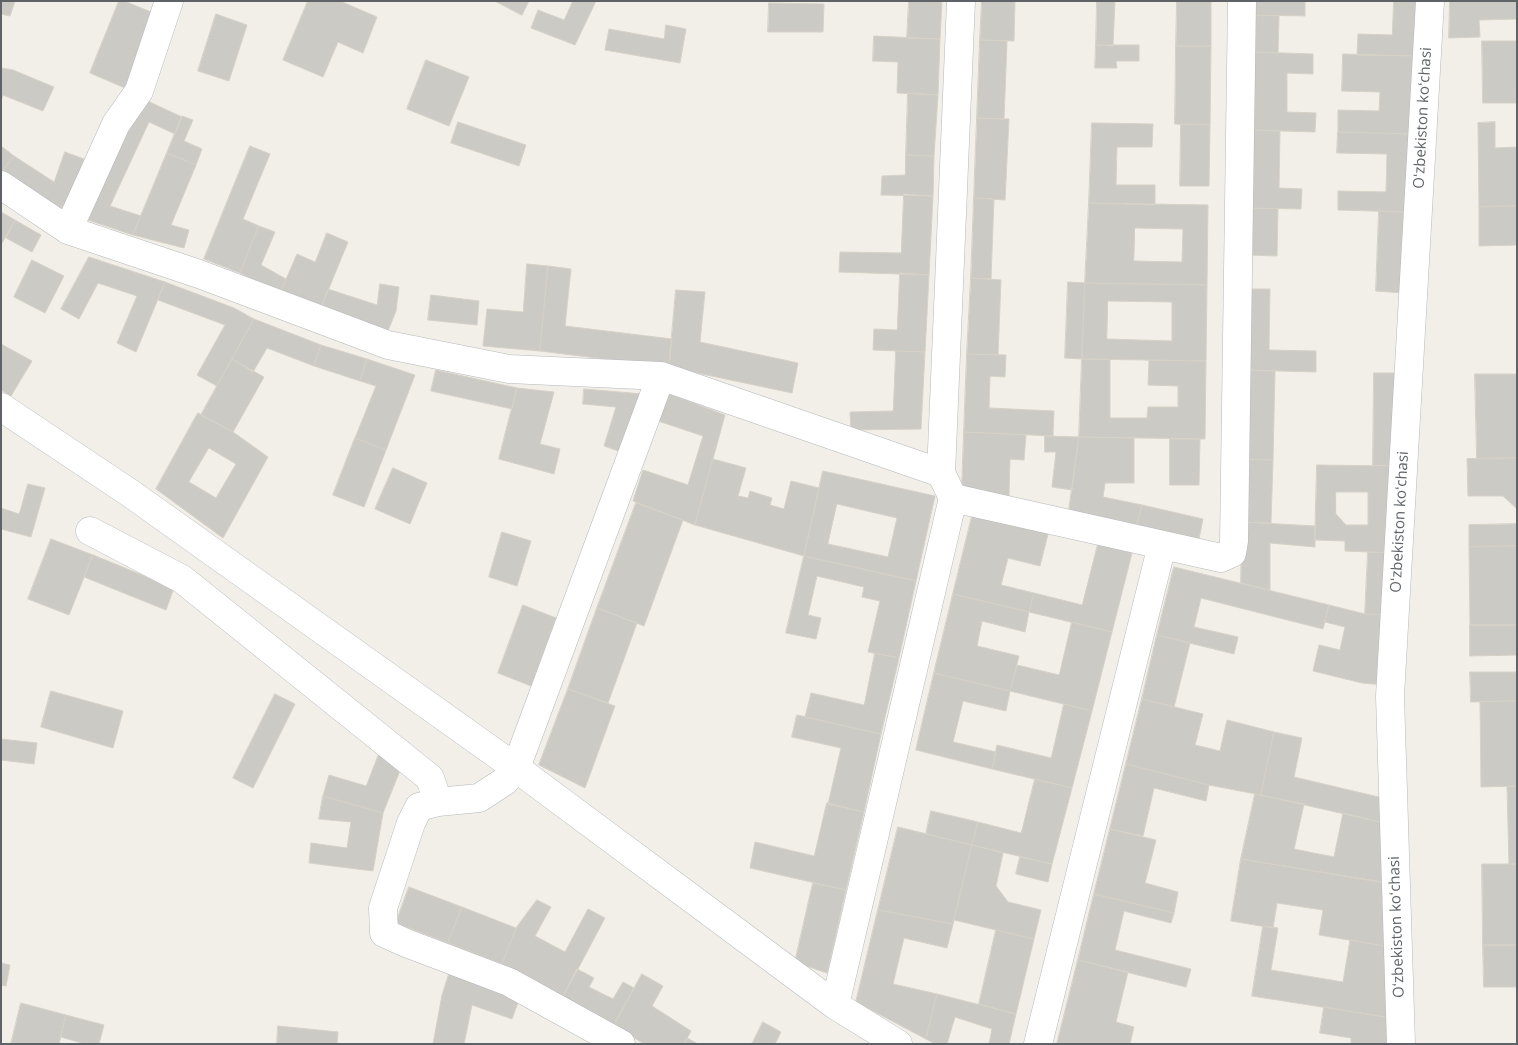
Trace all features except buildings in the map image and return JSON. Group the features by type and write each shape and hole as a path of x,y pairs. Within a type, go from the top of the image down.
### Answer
{"street":[{"path":"68,230 116,124 139,91 169,1"},
{"path":"835,1006 954,498 941,472 961,1"},
{"path":"954,498 1221,558 1232,553 1234,541 1242,1"},
{"name":"Oʻzbekiston koʻchasi","path":"1401,1044 1390,696 1430,1"},
{"path":"1,185 68,230 199,274 388,345 508,369 661,376 941,472"},
{"path":"621,1044 509,982 384,933 383,908 411,823 419,806 479,798 505,782 516,768 661,376"},
{"path":"1,407 130,493 516,768 835,1006 898,1044"},
{"path":"90,531 182,579 430,778 438,802"},
{"path":"1038,1044 1162,545"}]}
